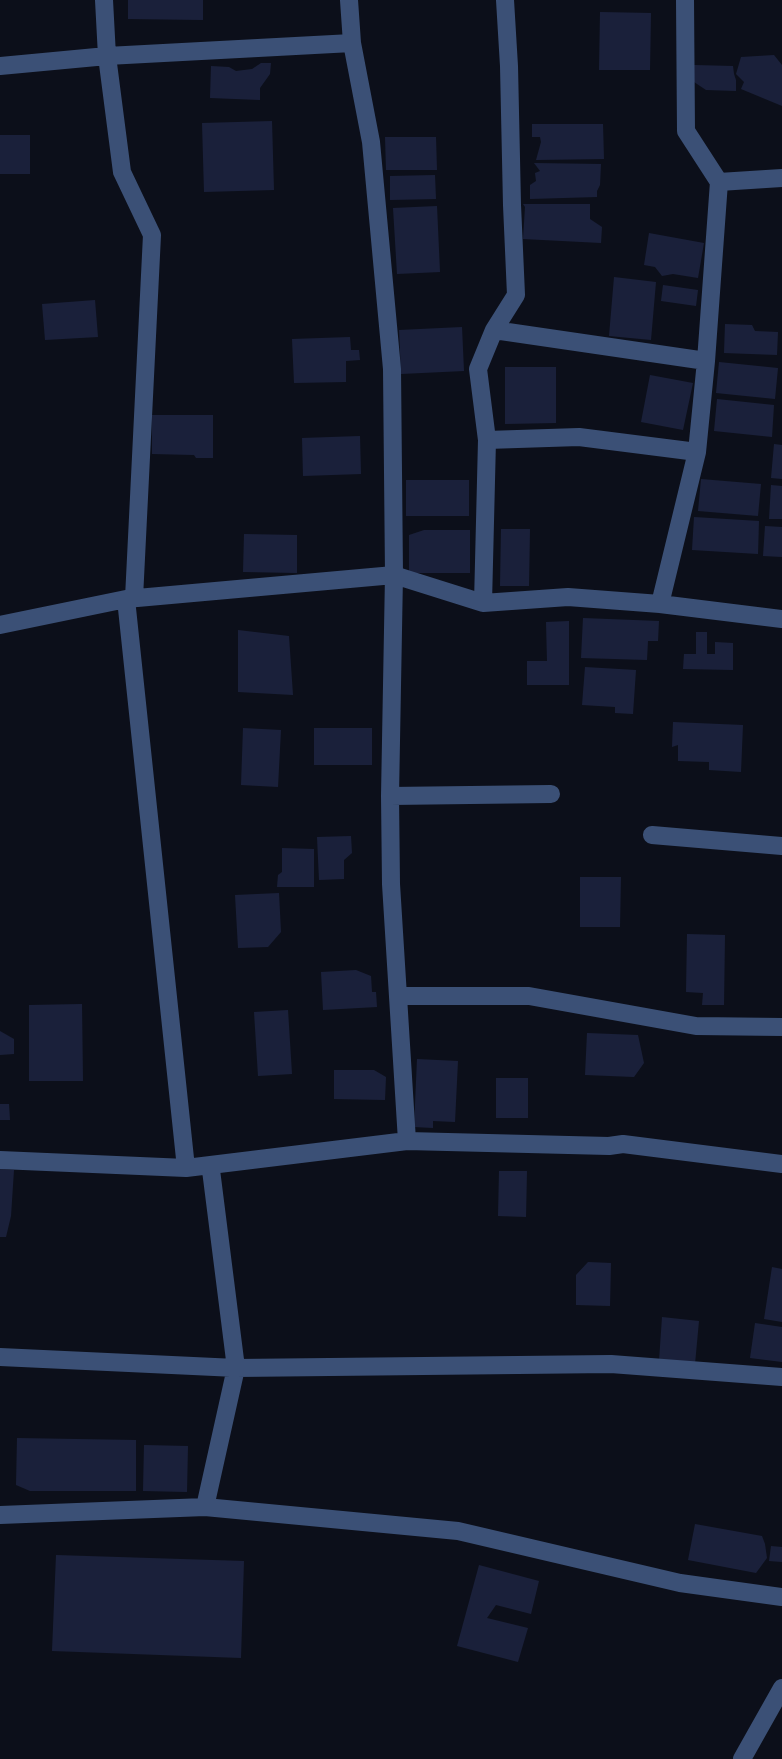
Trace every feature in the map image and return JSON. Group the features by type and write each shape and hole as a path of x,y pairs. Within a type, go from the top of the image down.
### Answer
{"street":[{"path":"104,0 107,56 122,172 152,235 130,599 186,1168"},
{"path":"349,0 352,43 370,142 392,369 394,575 390,796 391,884 407,1140"},
{"path":"483,603 487,440 478,369 494,330 516,295 505,0"},
{"path":"660,603 697,452 719,182 686,131 685,0"},
{"path":"0,66 107,56 352,43"},
{"path":"719,182 782,178"},
{"path":"494,330 706,361"},
{"path":"487,440 579,436 697,452"},
{"path":"0,625 130,599 394,575 483,603 567,597 660,603 782,619"},
{"path":"390,796 551,794"},
{"path":"652,835 782,846"},
{"path":"398,996 529,996 696,1026 782,1027"},
{"path":"0,1160 186,1168 407,1140 609,1146 623,1144 782,1164"},
{"path":"205,1507 236,1368 212,1165"},
{"path":"0,1358 236,1368 611,1364 782,1377"},
{"path":"0,1515 205,1507 458,1532 680,1583 782,1597"},
{"path":"742,1759 782,1689"}],"building":[{"path":"128,0 203,0 203,20 128,19"},
{"path":"600,12 651,13 650,70 599,70"},
{"path":"774,55 782,65 782,106 741,89 744,82 736,74 741,57"},
{"path":"261,63 271,63 270,74 260,88 260,100 210,98 211,66 229,67 236,71 252,69"},
{"path":"694,65 733,66 736,91 706,90 694,82"},
{"path":"272,121 274,190 204,192 202,123"},
{"path":"532,124 603,124 604,159 536,160 541,142 540,137 532,137"},
{"path":"0,135 30,135 30,174 0,174"},
{"path":"385,137 436,137 437,170 386,170"},
{"path":"534,163 601,164 597,197 530,199 530,185 536,181 535,173 540,171"},
{"path":"435,175 436,199 390,200 390,176"},
{"path":"523,204 590,204 590,219 602,227 601,243 523,239 525,207"},
{"path":"437,206 440,272 397,274 393,208"},
{"path":"649,233 704,243 698,278 673,274 662,276 655,267 644,265"},
{"path":"614,277 656,282 651,340 609,336"},
{"path":"663,285 698,290 696,306 661,301"},
{"path":"95,300 98,337 45,340 42,304"},
{"path":"725,324 752,325 755,331 778,332 777,355 724,353"},
{"path":"462,327 464,371 401,374 399,330"},
{"path":"350,337 351,350 359,350 360,360 346,361 346,382 294,383 292,339"},
{"path":"719,362 778,368 775,399 716,393"},
{"path":"505,367 556,367 556,423 505,424"},
{"path":"650,375 693,383 683,430 641,422"},
{"path":"717,399 774,405 772,437 714,431"},
{"path":"152,415 213,415 213,458 152,454"},
{"path":"360,436 361,474 303,476 302,438"},
{"path":"774,444 782,445 782,479 771,478"},
{"path":"701,479 761,484 758,516 698,511"},
{"path":"406,480 469,480 469,516 406,516"},
{"path":"771,485 782,486 782,519 769,519"},
{"path":"694,517 759,521 758,554 692,550"},
{"path":"765,526 782,527 782,557 763,556"},
{"path":"501,529 530,529 529,586 500,586"},
{"path":"424,530 470,530 470,573 409,573 409,535"},
{"path":"244,534 297,535 297,573 243,572"},
{"path":"583,618 659,621 658,641 648,641 647,660 581,658"},
{"path":"569,621 569,685 527,685 527,661 547,661 546,622"},
{"path":"238,630 289,636 293,695 238,692"},
{"path":"696,632 707,632 707,654 715,654 715,642 733,643 733,670 683,669 684,654 696,654"},
{"path":"585,667 636,670 633,714 615,713 615,707 582,705"},
{"path":"673,722 743,725 741,772 709,770 709,762 678,761 678,745 672,747"},
{"path":"243,728 281,730 278,787 241,785"},
{"path":"314,728 372,728 372,765 314,765"},
{"path":"351,836 352,853 344,860 344,879 319,880 317,837"},
{"path":"282,848 314,849 314,887 277,887 278,875 282,872"},
{"path":"580,877 621,877 620,927 580,927"},
{"path":"279,893 281,932 268,947 238,948 235,895"},
{"path":"687,934 725,935 724,1005 702,1005 703,993 686,992"},
{"path":"356,970 371,976 372,992 376,992 377,1007 323,1010 321,972"},
{"path":"82,1004 83,1081 29,1081 29,1005"},
{"path":"288,1010 292,1074 258,1076 254,1012"},
{"path":"0,1031 14,1039 14,1054 0,1055"},
{"path":"587,1033 638,1035 644,1063 634,1077 585,1075"},
{"path":"417,1059 458,1061 455,1122 433,1121 433,1128 414,1127"},
{"path":"334,1070 374,1070 386,1077 385,1100 334,1099"},
{"path":"496,1078 528,1078 528,1118 496,1118"},
{"path":"0,1104 9,1104 10,1120 0,1120"},
{"path":"0,1169 14,1170 11,1216 6,1237 0,1237"},
{"path":"499,1171 527,1171 526,1217 498,1216"},
{"path":"588,1262 611,1263 610,1306 576,1305 576,1275"},
{"path":"772,1267 782,1269 782,1322 764,1319"},
{"path":"662,1317 699,1321 695,1364 659,1361"},
{"path":"755,1323 782,1327 782,1362 750,1358"},
{"path":"17,1438 136,1440 136,1491 30,1491 16,1485"},
{"path":"144,1445 188,1446 187,1492 143,1491"},
{"path":"695,1524 762,1536 767,1558 756,1573 688,1560"},
{"path":"771,1546 782,1547 782,1562 769,1561"},
{"path":"56,1555 244,1561 241,1658 52,1651"},
{"path":"479,1565 539,1581 531,1614 496,1605 487,1618 528,1628 518,1662 457,1646"}]}
